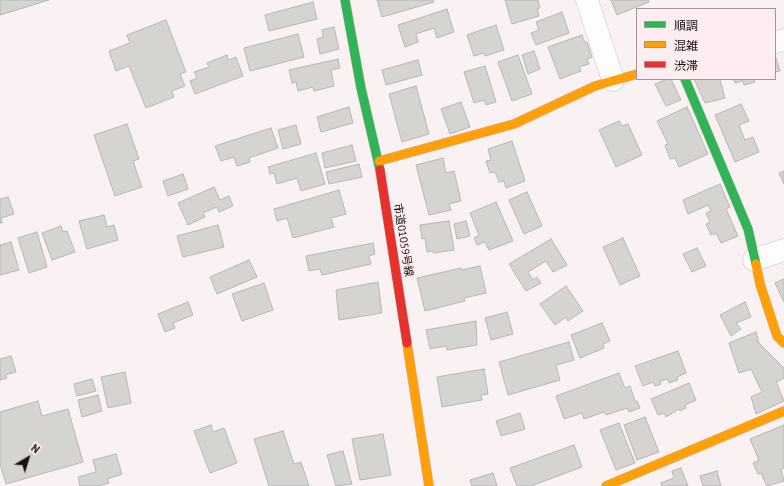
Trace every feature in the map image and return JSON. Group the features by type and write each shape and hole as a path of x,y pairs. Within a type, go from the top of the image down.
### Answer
{"street":[{"name":"市道01059号線","path":"345,0 361,88 379,161 429,486"},
{"path":"587,0 613,80"},
{"path":"379,161 514,124 613,80 636,74"},
{"path":"686,80 748,229 754,260 777,336 784,343"},
{"path":"754,260 784,250"},
{"path":"606,486 784,411"}],"building":[{"path":"0,0 49,0 0,15"},
{"path":"377,0 433,0 434,2 382,17"},
{"path":"505,0 538,0 540,8 537,9 539,16 512,24"},
{"path":"611,0 648,0 649,2 617,15"},
{"path":"313,2 317,19 269,31 265,15"},
{"path":"447,9 454,32 437,38 434,28 416,34 418,42 405,47 398,25"},
{"path":"562,12 569,33 536,45 531,33 539,30 536,22"},
{"path":"166,20 186,72 180,74 185,86 172,91 174,97 146,108 129,66 116,71 109,51 130,43 127,35"},
{"path":"496,25 504,50 485,56 484,53 474,56 467,35"},
{"path":"334,27 339,49 320,54 317,39 323,37 322,30"},
{"path":"298,34 304,57 250,71 244,48"},
{"path":"582,35 585,43 587,42 592,57 587,59 589,64 579,67 581,71 560,79 548,47"},
{"path":"534,51 540,69 528,74 522,55"},
{"path":"227,55 228,60 236,57 243,76 195,94 190,81 197,78 194,72 209,67 207,63"},
{"path":"518,55 532,94 512,101 498,62"},
{"path":"776,58 780,71 776,72"},
{"path":"338,59 340,68 331,70 334,86 314,91 313,87 298,91 296,82 292,83 289,70"},
{"path":"418,60 422,75 386,85 382,70"},
{"path":"485,66 496,102 486,105 484,100 474,103 464,72"},
{"path":"665,80 671,80 681,100 666,106 655,84"},
{"path":"694,80 720,80 725,98 705,103"},
{"path":"734,80 754,80 755,82 744,85 743,81 735,83"},
{"path":"416,86 429,134 402,142 389,94"},
{"path":"461,102 470,127 450,134 441,109"},
{"path":"741,104 749,121 739,125 745,140 753,137 759,152 735,162 715,115"},
{"path":"349,107 353,123 321,132 317,117"},
{"path":"687,107 708,154 679,167 675,158 670,159 665,145 668,144 657,121"},
{"path":"619,121 622,126 628,124 642,155 616,167 599,130"},
{"path":"127,124 139,159 133,161 142,187 115,196 94,135"},
{"path":"296,125 301,144 283,149 278,130"},
{"path":"271,128 278,148 249,158 250,162 237,166 234,157 221,161 215,146"},
{"path":"512,141 525,181 506,188 504,181 499,182 495,172 490,173 486,161 491,160 488,149"},
{"path":"352,145 356,161 325,168 322,153"},
{"path":"316,153 325,184 301,191 297,178 277,184 274,173 270,174 268,167"},
{"path":"443,158 446,173 454,171 461,201 449,204 451,210 429,215 416,165"},
{"path":"359,164 362,177 329,184 326,172"},
{"path":"784,171 784,184 779,173"},
{"path":"183,174 188,189 168,196 163,181"},
{"path":"720,184 730,207 726,209 738,236 721,243 716,233 711,235 706,224 710,222 706,213 711,211 708,205 688,214 683,200"},
{"path":"214,187 220,200 229,196 233,206 219,212 217,207 203,213 205,217 188,225 178,203"},
{"path":"339,190 346,214 331,218 334,227 293,238 287,218 277,221 274,209"},
{"path":"527,192 542,226 524,234 509,200"},
{"path":"8,197 14,214 1,218 2,223 0,223 0,199"},
{"path":"496,202 513,241 489,250 485,242 477,245 474,238 479,235 470,213"},
{"path":"104,215 107,227 114,225 118,240 87,249 79,221"},
{"path":"449,221 454,250 434,253 433,251 427,252 425,238 422,239 420,225"},
{"path":"466,221 470,236 457,239 454,224"},
{"path":"218,225 224,247 183,257 177,236"},
{"path":"61,226 63,232 67,231 75,252 52,260 42,233"},
{"path":"37,232 47,267 29,273 18,238"},
{"path":"623,238 640,276 620,285 603,247"},
{"path":"551,239 567,265 553,272 546,261 528,272 533,280 537,277 541,283 526,291 509,264"},
{"path":"11,242 19,270 0,275 0,245"},
{"path":"373,243 375,254 369,256 371,264 322,275 320,269 309,271 306,256"},
{"path":"697,248 706,266 692,272 683,254"},
{"path":"249,260 257,277 217,294 210,277"},
{"path":"480,266 486,293 464,298 465,301 425,311 417,278 461,268 461,270"},
{"path":"784,279 784,302 775,283"},
{"path":"378,282 382,313 339,320 336,290"},
{"path":"264,283 273,310 242,321 232,294"},
{"path":"566,286 583,311 568,321 566,317 555,325 540,304"},
{"path":"188,302 193,315 173,323 175,328 165,332 158,314"},
{"path":"745,302 751,317 736,323 741,329 731,336 720,315"},
{"path":"507,312 513,334 491,340 485,318"},
{"path":"476,321 477,345 447,350 446,346 430,349 426,330"},
{"path":"602,323 610,341 603,344 604,348 580,358 571,335"},
{"path":"756,332 759,343 784,368 784,378 776,382 784,401 756,414 751,397 762,392 751,369 739,373 729,343"},
{"path":"569,342 574,360 556,365 560,380 508,395 499,362"},
{"path":"678,351 686,373 677,377 678,380 669,383 668,379 660,381 661,384 655,386 653,382 643,386 635,366"},
{"path":"11,356 16,372 5,375 7,378 0,380 0,359"},
{"path":"484,369 488,394 481,395 482,400 442,407 437,377"},
{"path":"125,372 131,403 108,408 101,377"},
{"path":"619,373 625,388 630,386 635,401 637,401 640,408 629,412 627,408 606,415 604,412 584,419 582,413 564,419 556,396"},
{"path":"92,379 96,391 77,396 74,384"},
{"path":"689,383 696,400 685,405 686,408 680,411 679,409 666,417 664,413 658,415 651,399"},
{"path":"98,395 102,411 82,417 78,400"},
{"path":"38,401 42,416 68,409 83,462 6,484 0,464 0,412"},
{"path":"520,413 525,429 501,436 496,421"},
{"path":"645,417 659,452 637,460 624,425"},
{"path":"619,423 635,463 616,470 600,430"},
{"path":"211,425 213,432 224,428 237,463 210,473 194,431"},
{"path":"784,425 784,468 781,469 784,481 767,486 761,473 758,474 753,463 759,460 750,439"},
{"path":"283,431 294,464 301,462 309,486 269,486 254,439"},
{"path":"383,434 391,475 360,480 352,439"},
{"path":"574,445 582,467 531,486 517,486 510,468"},
{"path":"343,451 352,484 336,486 327,455"},
{"path":"116,454 122,474 107,479 109,483 98,486 80,486 78,477 96,472 93,460"},
{"path":"681,468 688,486 662,486 661,483 674,478 672,471"},
{"path":"717,471 721,486 703,486 700,476"},
{"path":"493,473 497,486 472,486 470,480"}],"traffic: fast":[{"path":"345,0 361,88 380,170"},
{"path":"685,80 748,229 756,264"}],"traffic: slow":[{"path":"379,161 514,124 595,86 636,74"},
{"path":"756,264 760,284 777,336 784,343"},
{"path":"407,343 429,486"},
{"path":"606,486 784,411"}],"traffic: jam":[{"path":"380,170 407,343"}]}
